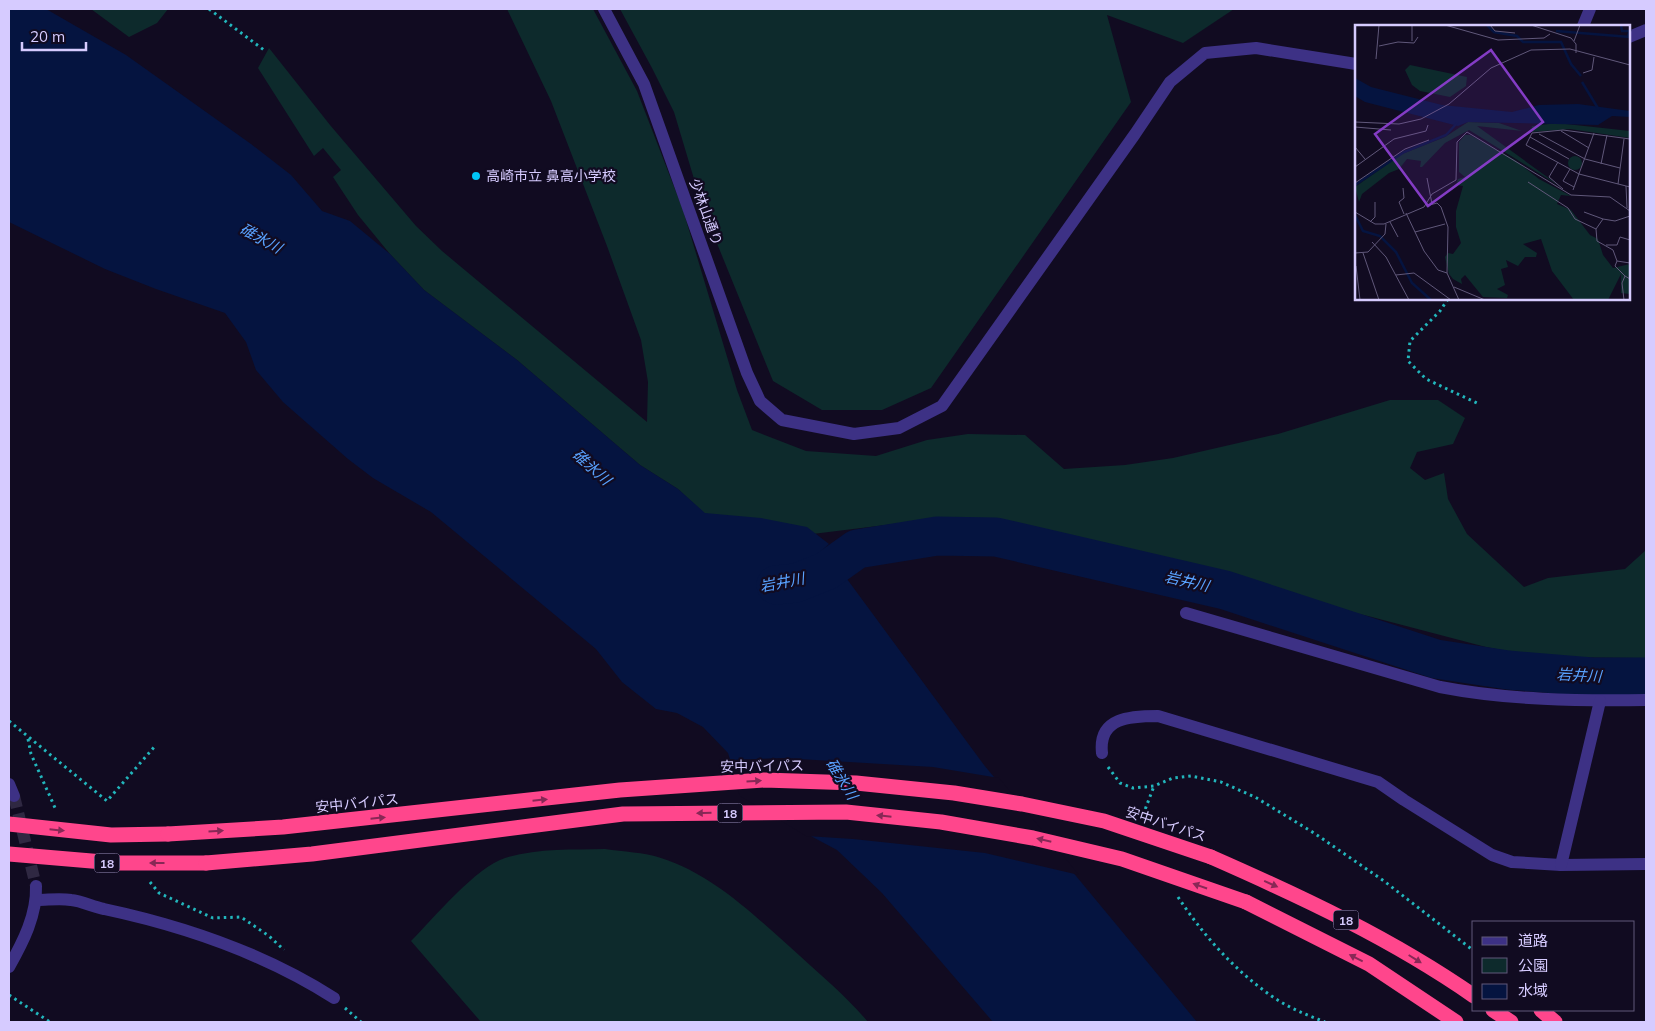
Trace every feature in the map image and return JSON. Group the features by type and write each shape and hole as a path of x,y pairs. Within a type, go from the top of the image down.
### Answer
{"highway":[{"name":"安中バイパス","path":"9,824 112,835 168,834 283,827 620,790 764,780 866,784 954,793 1022,804 1104,821 1211,856 1390,942 1472,995"},
{"name":"18","path":"9,854 115,863 206,863 312,854 623,814 846,812 941,822 1033,838 1122,859 1246,902 1369,964 1456,1022"},
{"path":"1494,1011 1511,1022"},
{"path":"1542,1011 1556,1022"}],"street":[{"name":"少林山通り","path":"604,9 644,84 747,373 760,402 782,420 854,434 899,428 942,406 1170,82 1205,53 1256,48 1355,64"},
{"path":"1583,25 1590,9"},
{"path":"1630,38 1646,30"},
{"path":"1186,612 1440,687 1476,694 1600,701 1646,700"},
{"path":"1561,865 1600,701"},
{"path":"1102,754 1101,747 1105,730 1116,721 1134,716 1158,716 1378,782 1492,855 1512,862 1561,865 1646,864"},
{"path":"9,784 14,796"},
{"path":"9,967 29,927 37,900 36,886"},
{"path":"37,900 72,900 144,917 217,942 276,966 334,998"}],"path":[{"path":"209,9 264,50"},
{"path":"1447,300 1410,341 1408,361 1426,379 1479,404"},
{"path":"9,721 107,801 156,745"},
{"path":"28,737 31,754 56,810"},
{"path":"1102,754 1105,763 1120,783 1133,788 1154,786 1173,778 1191,776 1221,782 1255,798 1314,833 1384,881 1472,949"},
{"path":"1142,817 1154,786"},
{"path":"150,882 159,893 213,918 241,917 269,936 288,954"},
{"path":"1178,897 1193,921 1240,971 1274,998 1325,1022"},
{"path":"9,995 50,1022"}],"green space":[{"path":"91,9 168,9 157,23 129,37"},
{"path":"507,9 593,9 637,91 683,210 737,390 752,430 806,451 876,456 927,440 968,434 1025,435 1064,469 1125,465 1173,458 1278,434 1390,400 1438,400 1465,418 1453,444 1417,452 1410,468 1425,480 1444,473 1448,499 1467,534 1524,587 1548,578 1625,569 1646,550 1646,658 1539,657 1486,647 1368,616 1168,570 1022,530 910,522 788,537 705,514 678,489 640,465 517,360 424,290 390,254 358,215 333,177 341,170 323,148 314,156 258,68 269,48 330,125 416,226 442,251 647,422 648,382 641,340 551,101"},
{"path":"620,9 1234,9 1183,43 1107,15 1131,102 931,388 882,410 822,410 773,381 703,209 674,112"},
{"path":"605,849 654,856 700,875 752,913 844,996 868,1022 481,1022 411,941 469,882 494,863 505,858 529,853 555,850"}],"water":[{"name":"碓氷川","path":"9,9 46,9 126,55 251,144 291,175 322,211 350,221 390,254 424,290 517,360 640,465 678,489 705,513 761,518 807,527 829,544 811,560 826,571 847,579 984,765 1197,1022 993,1022 882,893 837,850 792,826 741,795 728,753 703,727 677,713 656,709 622,682 596,649 431,512 373,478 348,459 283,402 256,370 246,342 225,313 105,269 9,222"}],"pier":[{"path":"782,758 933,767 999,778 1079,875 985,853 806,836 740,796 727,760"}],"waterway":[{"name":"岩井川","path":"776,585 796,583 826,571 857,549 937,536 996,537 1225,590 1436,659 1508,670 1592,677 1646,677"}],"tunnel":[{"path":"14,796 36,886"}],"place":[{"name":"高崎市立 鼻高小学校","path":"476,176"}]}
